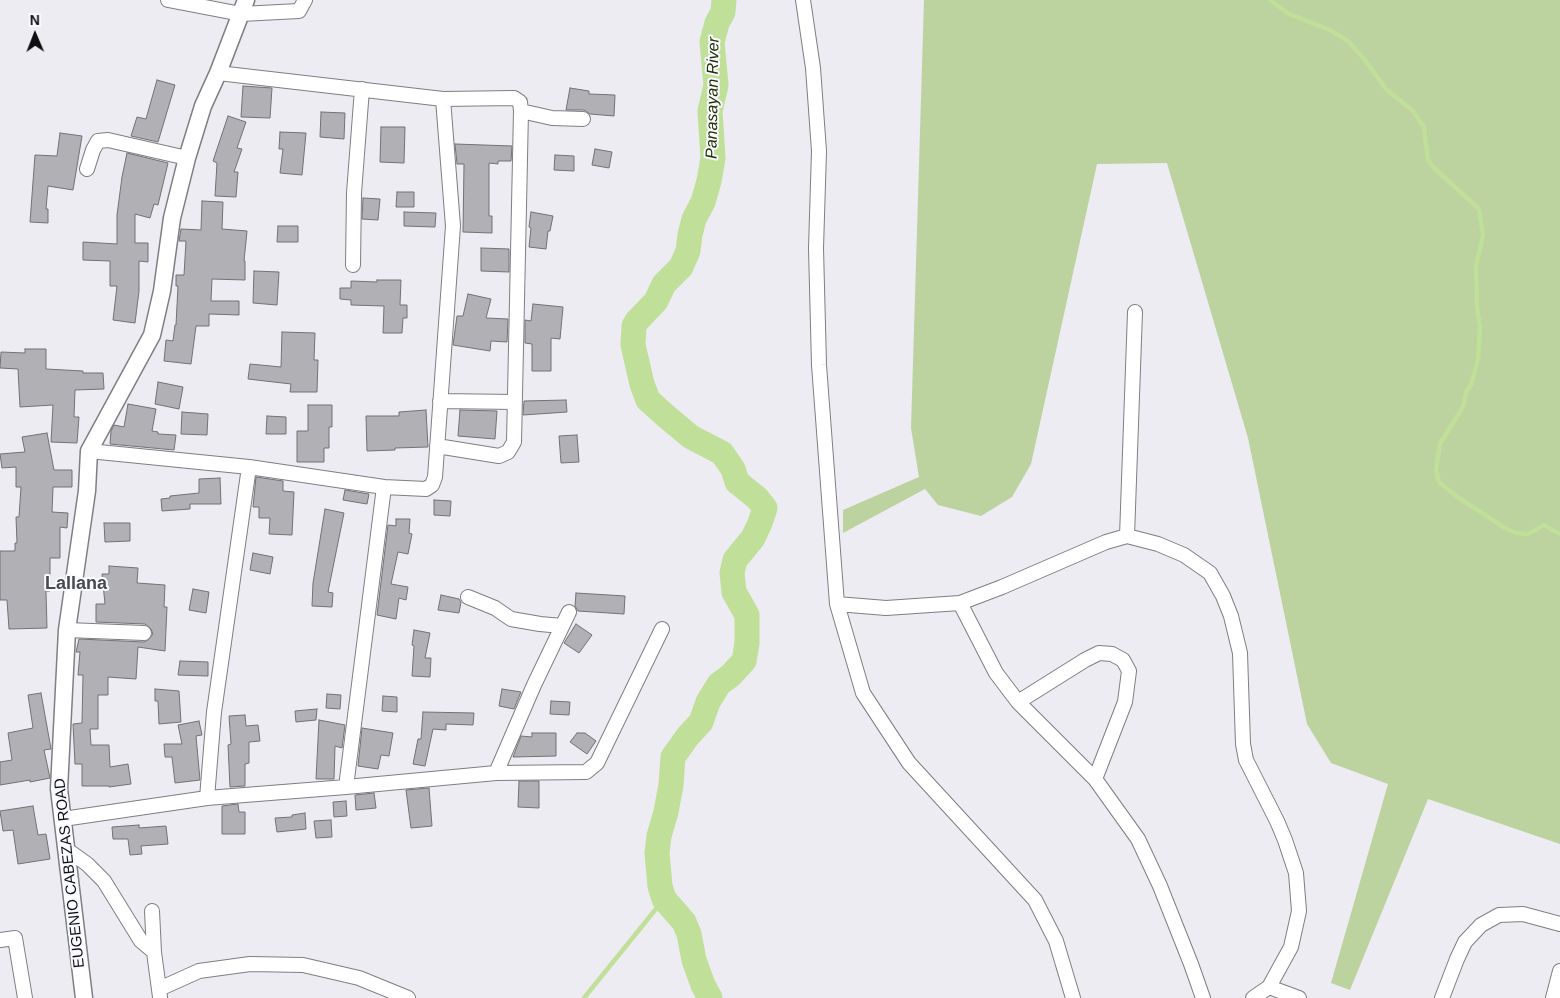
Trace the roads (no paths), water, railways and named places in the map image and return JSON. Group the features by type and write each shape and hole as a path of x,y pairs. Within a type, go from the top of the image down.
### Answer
{"street":[{"path":"168,0 299,11 305,0"},
{"path":"803,0 813,68 818,151 816,248 819,365 838,604 863,693 910,763 1035,900 1056,941 1073,998"},
{"name":"EUGENIO CABEZAS ROAD","path":"84,998 59,789 67,630 87,491 89,451 152,335 162,292 172,218 187,158 203,106 244,7"},
{"path":"218,73 443,99 514,98 520,102 522,111 514,442 512,448 504,456 437,446"},
{"path":"353,265 354,193 362,90"},
{"path":"89,451 249,467 384,486 426,489 432,486 437,446 453,226 443,99"},
{"path":"522,111 552,118 583,119"},
{"path":"87,169 93,150 98,142 108,140 187,158"},
{"path":"1127,536 1135,312"},
{"path":"440,401 515,402"},
{"path":"207,798 214,712 249,467"},
{"path":"346,787 384,486"},
{"path":"838,604 886,608 960,603 1106,542 1127,536 1158,544 1184,555 1210,573 1223,596 1231,616 1240,653 1243,744 1246,760 1285,840 1296,872 1299,911 1291,947 1269,987 1254,998"},
{"path":"468,596 512,619 562,626"},
{"path":"960,603 996,673 1018,702 1095,779 1138,839 1160,886 1203,998"},
{"path":"496,773 534,685 569,612"},
{"path":"62,819 207,798 496,773 586,772 597,763 662,628"},
{"path":"67,630 144,633"},
{"path":"1018,702 1099,653 1112,654 1123,660 1129,671 1125,702 1095,779"},
{"path":"66,849 87,864 104,881 142,941 154,952"},
{"path":"152,911 159,994 199,971 250,964 304,965 359,978 408,998"},
{"path":"1442,998 1465,942 1481,925 1499,915 1523,914 1560,924"},
{"path":"0,940 15,938 25,998"},
{"path":"1552,998 1560,971"},
{"path":"1269,987 1299,998"}],"waterway":[{"name":"Panasayan River","path":"710,998 694,960 689,934 684,922 664,899 660,886 657,853 671,785 673,757 701,722 708,702 719,684 730,676 744,661 747,643 747,615 734,592 732,573 735,560 753,538 765,508 757,498 737,482 733,469 722,453 691,437 648,400 642,384 633,345 634,326 637,321 656,301 664,284 681,267 688,251 694,219 703,202 709,181 713,158 710,111 716,85 712,42 717,23 723,12 724,0"},
{"path":"1270,0 1289,14 1330,30 1348,41 1365,60 1386,89 1413,111 1424,127 1428,160 1432,166 1479,209 1483,235 1476,266 1477,307 1480,327 1478,359 1471,385 1466,392 1464,405 1440,444 1436,470 1439,482 1456,496 1505,528 1516,533 1528,534 1544,525 1560,534"},
{"path":"584,998 664,899"}],"district":[{"name":"Lallana","path":"76,584"}]}
